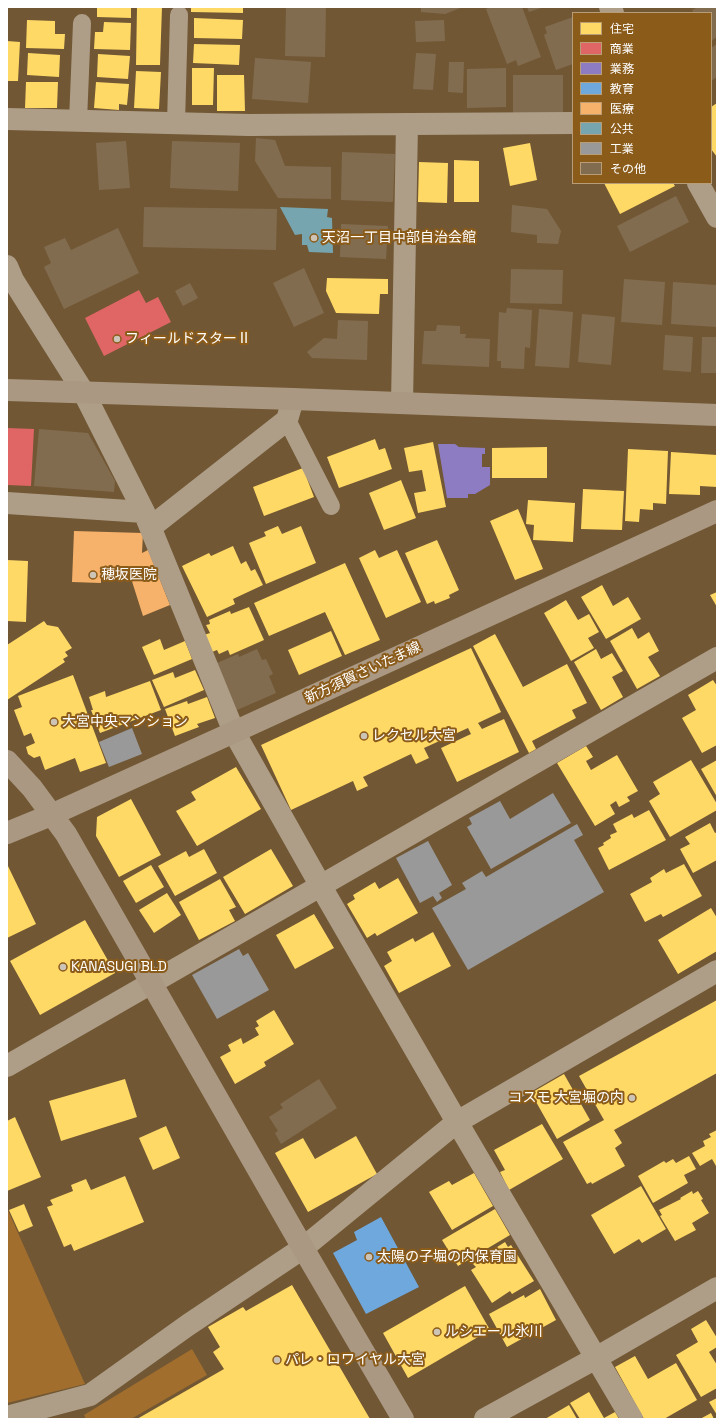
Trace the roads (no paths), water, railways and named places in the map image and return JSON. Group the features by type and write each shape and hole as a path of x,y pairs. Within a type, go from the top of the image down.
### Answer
{"street":[{"path":"7,119 249,125 572,123"},
{"path":"402,403 406,124"},
{"path":"699,184 717,218"},
{"path":"7,266 13,280 84,393 148,520 234,732 457,1122 632,1419"},
{"path":"7,390 717,415"},
{"path":"7,503 148,520 287,420 293,399"},
{"name":"新方須賀さいたま線","path":"7,833 51,815 234,732 717,510"},
{"path":"7,1066 717,659"},
{"path":"7,761 32,788 66,834 303,1248 403,1419"},
{"path":"7,1417 90,1395 188,1325 303,1248 457,1122 717,971"},
{"path":"485,1419 596,1358 717,1288"}],"lane":[{"path":"176,123 179,15"},
{"path":"78,121 82,23"},
{"path":"287,420 331,506"}],"place":[{"name":"天沼一丁目中部自治会館","path":"314,238"},
{"name":"フィールドスターⅡ","path":"117,339"},
{"name":"穂坂医院","path":"93,575"},
{"name":"大宮中央マンション","path":"54,722"},
{"name":"レクセル大宮","path":"364,736"},
{"name":"KANASUGI BLD","path":"63,967"},
{"name":"コスモ 大宮堀の内","path":"632,1098"},
{"name":"太陽の子堀の内保育園","path":"369,1257"},
{"name":"ルシエール氷川","path":"437,1332"},
{"name":"パレ・ロワイヤル大宮","path":"277,1360"}]}
